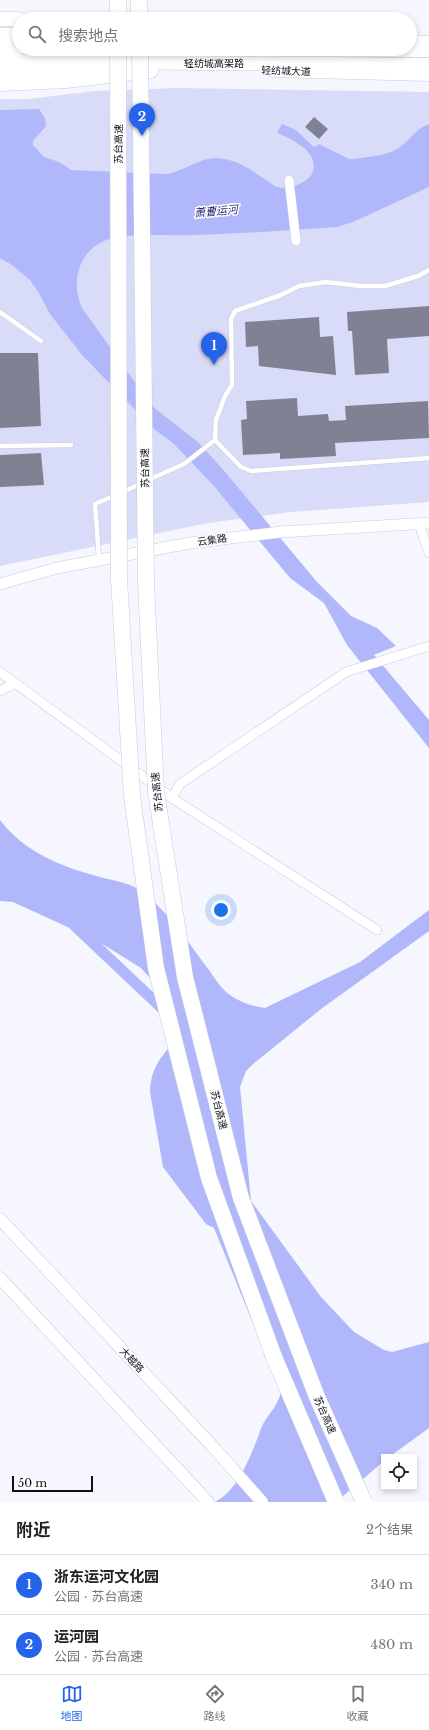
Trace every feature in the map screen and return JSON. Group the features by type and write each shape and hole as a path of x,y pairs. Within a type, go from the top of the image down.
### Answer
{"highway":[{"path":"118,0 118,12"},
{"path":"139,0 139,12"},
{"name":"苏台高速","path":"118,56 119,579 132,796 156,968 209,1178 274,1358 336,1502"},
{"name":"苏台高速","path":"140,56 146,583 156,792 185,977 241,1198 317,1397 364,1502"}],"main road":[{"path":"0,19 12,19"},
{"path":"0,35 12,35"},
{"path":"417,42 429,43"},
{"path":"0,48 12,48"},
{"name":"轻纺城高架路","path":"417,50 429,50"},
{"name":"轻纺城高架路","path":"0,61 429,65"},
{"path":"6,84 66,81 182,67"},
{"name":"轻纺城大道","path":"0,71 182,67 429,74"},
{"name":"大越路","path":"0,1219 215,1449 262,1502"},
{"path":"0,1278 208,1502"}],"street":[{"path":"289,180 296,241"},
{"path":"424,523 429,553"},
{"name":"云集路","path":"0,584 57,568 99,559 248,535 424,523"},
{"path":"172,798 180,784 346,672 429,646"},
{"path":"0,672 172,798 377,930"},
{"path":"0,691 15,683"}],"lane":[{"path":"429,270 418,276 385,286 361,286 326,282 299,286 281,295 235,311 231,319 232,385 225,396 216,420 215,440 241,467 251,471 429,458"},
{"path":"0,312 41,341"},
{"path":"99,559 95,504 184,464 215,440"},
{"path":"0,446 71,445"}],"shaded area":[{"path":"177,88 429,92 429,129 398,152 355,159 351,159 319,144 314,147 296,130 278,133 298,144 310,155 313,161 314,168 309,178 301,183 287,188 273,185 242,165 222,158 202,160 167,174 76,171 44,157 33,145 0,140 0,99 28,99 96,91"},
{"path":"429,169 429,502 291,512 208,523 0,566 0,197 89,227"}],"water":[{"name":"萧曹运河","path":"39,109 45,118 46,126 33,141 33,145 44,157 59,162 72,170 167,174 203,160 222,158 242,165 273,185 282,188 292,187 305,181 311,175 314,167 313,160 304,148 298,143 277,133 282,124 296,130 314,147 319,144 350,159 354,159 377,156 393,151 424,126 429,124 429,187 353,222 337,227 230,234 135,235 113,238 95,246 82,261 77,279 77,289 82,308 152,406 199,443 317,582 351,616 377,628 396,646 374,655 429,720 429,748 347,645 324,603 290,578 213,485 174,444 154,429 82,355 50,314 30,280 12,265 0,258 0,110"},
{"path":"0,820 20,841 45,857 86,873 124,883 140,890 171,920 218,983 228,994 237,1000 265,1008 360,962 429,910 429,931 321,1009 253,1064 246,1071 240,1087 251,1201 321,1297 354,1332 384,1350 392,1352 429,1342 429,1428 393,1454 381,1454 381,1464 336,1502 215,1502 229,1491 240,1476 249,1459 262,1426 275,1406 281,1392 214,1228 206,1224 163,1167 150,1092 156,1066 171,1045 159,988 141,968 96,940 13,902 0,901"}],"building":[{"path":"314,117 328,129 319,139 305,127"},
{"path":"429,306 429,336 387,339 389,373 355,375 352,331 348,331 347,312"},
{"path":"319,317 320,337 333,336 336,375 259,366 258,346 246,347 245,322"},
{"path":"0,353 38,353 41,426 0,428"},
{"path":"297,398 298,416 328,414 329,421 346,420 345,406 428,401 429,438 335,443 336,456 280,459 280,453 243,455 241,420 247,419 246,401"},
{"path":"41,453 44,485 0,487 0,455"}],"waterway":[{"path":"74,925 167,1013"}],"place":[{"name":"运河园","path":"142,136"},
{"name":"浙东运河文化园","path":"214,365"}]}
